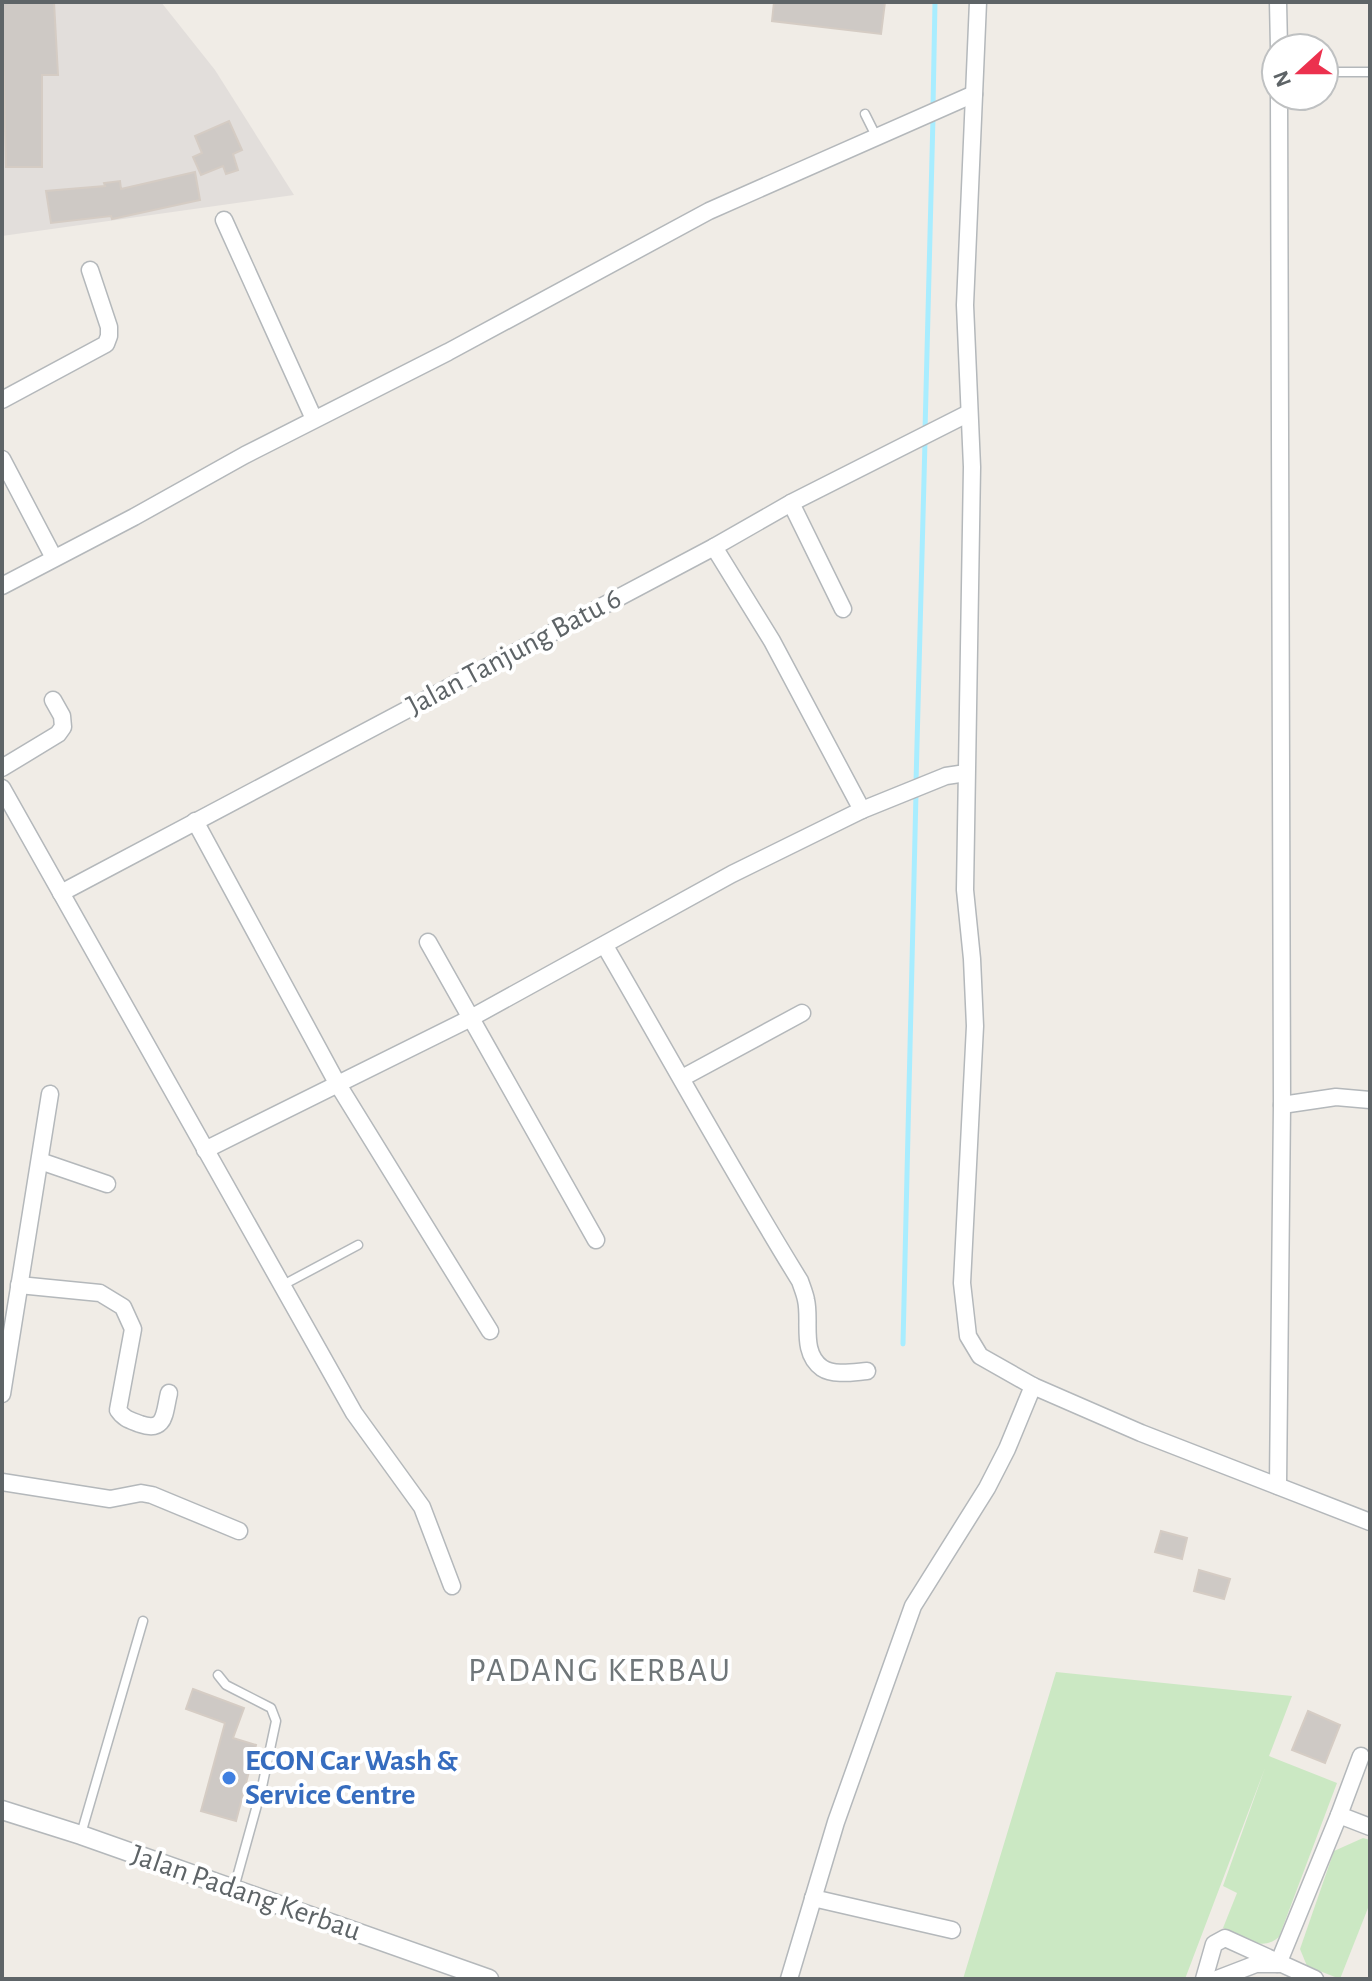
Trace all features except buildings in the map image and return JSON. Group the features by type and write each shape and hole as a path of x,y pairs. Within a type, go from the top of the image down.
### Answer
{"street":[{"path":"978,2 967,97 965,305 972,467 965,890 975,1026 963,1262 963,1310 968,1336 980,1356 1033,1386 1225,1467 1370,1522"},
{"path":"1278,2 1279,32"},
{"path":"2,586 709,211 967,97"},
{"path":"1278,1486 1292,1104 1279,112"},
{"path":"224,220 314,419"},
{"path":"2,400 106,344 109,327 90,270"},
{"name":"Jalan Tanjung Batu 6","path":"61,893 714,547 791,503 969,413"},
{"path":"2,459 54,558"},
{"path":"791,503 843,609"},
{"path":"714,547 772,641 862,810"},
{"path":"2,768 58,734 63,727 62,716 53,700"},
{"path":"205,1150 469,1019 732,874 862,810 946,776 966,773"},
{"path":"2,788 354,1413 422,1507 452,1586"},
{"path":"195,821 337,1083 490,1331"},
{"path":"428,942 596,1240"},
{"path":"605,946 682,1078 720,1151 800,1281 807,1302 806,1336 822,1368 838,1373 867,1371"},
{"path":"682,1078 802,1013"},
{"path":"2,1394 50,1094"},
{"path":"1292,1104 1336,1097 1370,1100"},
{"path":"40,1161 107,1184"},
{"path":"19,1285 100,1293 123,1307 133,1329 119,1399 118,1410 123,1418 157,1426 162,1420 169,1393"},
{"path":"789,1979 836,1822 913,1606 997,1469 1033,1386"},
{"path":"2,1482 110,1499 141,1493 152,1495 239,1531"},
{"path":"1278,1964 1361,1756"},
{"name":"Jalan Padang Kerbau","path":"2,1810 489,1979"},
{"path":"1339,1815 1370,1827"},
{"path":"813,1898 952,1930"},
{"path":"1204,1979 1214,1944 1225,1938 1315,1979"},
{"path":"1217,1979 1256,1964 1278,1964"}],"lane":[{"path":"1340,72 1370,72"},
{"path":"865,114 881,134"},
{"path":"283,1285 358,1245"},
{"path":"81,1835 143,1621"},
{"path":"218,1675 226,1685 271,1708 276,1721 262,1787 233,1889"}],"shaded area":[{"path":"2,2 161,2 215,70 294,195 2,236"}],"green space":[{"path":"1056,1672 1292,1696 1269,1756 1337,1783 1279,1937 1272,1942 1258,1944 1223,1928 1237,1893 1223,1886 1265,1768 1185,1979 963,1979"},
{"path":"1363,1838 1370,1840 1370,1903 1340,1979 1307,1966 1300,1949 1334,1851"}],"waterway":[{"path":"933,107 935,2"},
{"path":"925,431 933,117"},
{"path":"916,783 925,441"},
{"path":"903,1344 916,793"}],"place":[{"name":"ECON Car Wash & Service Centre","path":"229,1778"}],"district":[{"name":"PADANG KERBAU","path":"600,1671"}]}
